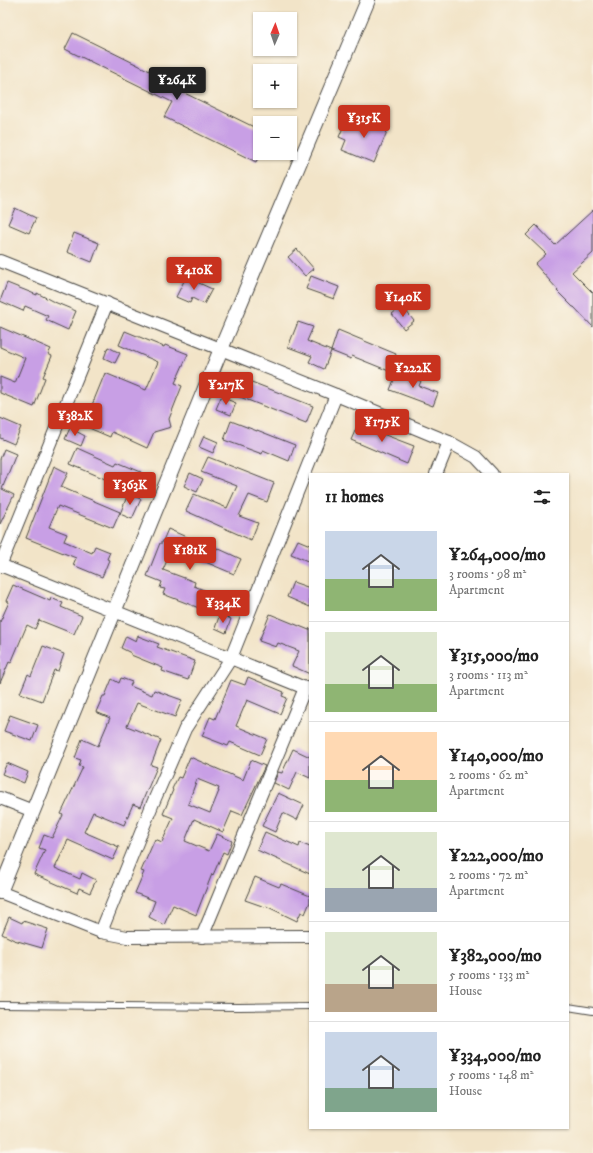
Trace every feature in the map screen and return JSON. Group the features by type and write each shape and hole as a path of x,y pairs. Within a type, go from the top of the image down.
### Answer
{"street":[{"path":"309,934 202,937 127,937 101,932 0,892 221,349 368,0"},
{"path":"0,260 449,442 476,457 491,473"},
{"path":"107,303 0,566 308,689 202,937"},
{"path":"101,932 153,803 185,729 231,658 336,395"},
{"path":"436,473 449,442"},
{"path":"0,798 33,812"}],"lane":[{"path":"0,1005 239,1007 309,1006"},
{"path":"569,1007 593,1011"}],"building":[{"path":"73,33 168,80 166,84 253,127 253,160 257,160 256,162 164,117 172,102 65,49"},
{"path":"356,116 388,129 374,163 342,150 346,140 339,137 344,125 351,128"},
{"path":"15,208 36,218 29,233 8,224"},
{"path":"593,210 593,253 572,272 593,293 593,327 557,291 558,290 535,264 546,254 526,235 536,225 555,245"},
{"path":"74,233 99,243 92,262 67,252"},
{"path":"297,249 314,269 305,276 288,257"},
{"path":"311,276 339,287 334,299 306,289"},
{"path":"186,277 212,289 204,304 192,298 190,303 176,297"},
{"path":"7,283 37,295 37,293 76,311 68,330 46,320 48,316 25,306 23,311 0,301"},
{"path":"402,306 414,321 404,329 392,314"},
{"path":"298,322 313,327 307,341 331,351 324,369 309,362 312,356 288,347"},
{"path":"0,327 51,349 48,354 52,356 43,377 45,378 34,407 0,393 0,377 15,383 25,358 0,347"},
{"path":"338,330 396,354 389,371 352,356 351,359 331,351"},
{"path":"125,331 164,347 165,345 188,354 175,383 182,386 169,419 171,427 154,432 147,448 112,432 110,437 82,425 105,373 146,390 158,362 119,345"},
{"path":"108,347 120,353 115,363 104,358"},
{"path":"397,372 421,381 419,386 438,393 433,406 390,390"},
{"path":"240,381 248,385 249,381 313,406 306,423 235,395"},
{"path":"221,397 236,403 231,415 216,409"},
{"path":"0,418 21,427 14,444 0,438"},
{"path":"231,421 295,445 289,461 263,450 262,454 224,440"},
{"path":"359,422 381,431 380,433 414,446 407,464 351,440"},
{"path":"70,428 85,436 81,446 65,439"},
{"path":"204,436 218,442 213,453 199,447"},
{"path":"77,448 115,465 117,462 141,472 133,491 70,464"},
{"path":"4,449 16,454 2,489 14,495 0,524 0,459"},
{"path":"208,457 274,483 267,502 249,495 239,516 258,523 251,540 186,511 194,494 227,508 237,486 201,472"},
{"path":"54,466 68,473 61,487 120,512 113,528 58,506 49,527 67,534 64,541 92,553 95,546 110,552 107,559 109,560 102,577 73,565 76,558 26,538"},
{"path":"190,473 203,479 197,492 184,486"},
{"path":"128,494 141,499 132,519 120,514"},
{"path":"168,529 241,559 234,574 172,548 163,570 195,582 194,586 224,598 217,615 163,594 165,589 160,588 162,582 147,576 160,543 162,543"},
{"path":"298,540 309,545 309,562 291,554"},
{"path":"293,582 309,588 309,607 287,597"},
{"path":"13,585 50,601 51,598 63,603 61,607 82,616 74,634 39,620 35,629 27,625 11,663 9,662 0,683 0,622 9,602 6,601"},
{"path":"220,614 231,619 226,633 215,628"},
{"path":"270,614 309,630 309,674 292,666 299,651 278,643 276,647 259,641"},
{"path":"126,636 136,641 138,636 159,644 157,647 195,661 188,680 162,671 163,668 131,655 131,653 121,648"},
{"path":"43,646 64,654 58,671 54,670 42,701 20,693 28,674 31,676"},
{"path":"248,677 284,692 282,696 287,698 280,714 247,700 236,726 267,739 260,755 230,742 228,746 202,736 210,717 215,719 231,680 245,685"},
{"path":"121,678 132,682 130,686 152,695 154,690 182,700 175,717 137,703 127,726 161,740 151,765 157,767 140,807 133,804 124,825 93,812 84,832 119,847 113,860 68,840 55,868 80,879 82,873 96,880 90,893 79,888 77,893 34,874 45,850 39,848 44,835 52,838 63,815 61,814 83,767 79,766 81,760 75,758 82,739 98,746 110,718 96,712 112,679 119,683"},
{"path":"10,715 38,725 32,741 4,731"},
{"path":"293,749 309,757 309,778 297,772 289,790 274,783 278,772 282,773"},
{"path":"190,757 243,780 251,760 265,766 242,815 232,811 223,832 194,819 185,841 209,851 217,834 232,841 227,854 223,852 213,875 212,874 196,915 173,905 164,925 149,917 155,901 135,893 144,872 141,871 155,839 162,842 173,818 163,814 178,777 181,778","holes":["197,779 219,788 210,813 188,804"]},
{"path":"7,763 28,772 24,783 2,774"},
{"path":"278,793 304,805 297,820 283,813 275,832 262,826"},
{"path":"265,832 299,847 300,843 309,847 309,874 257,850"},
{"path":"255,877 279,887 281,884 309,896 309,904 305,914 301,912 297,921 266,906 265,907 245,900"},
{"path":"9,917 22,923 23,921 48,929 42,948 14,940 2,934"}]}
